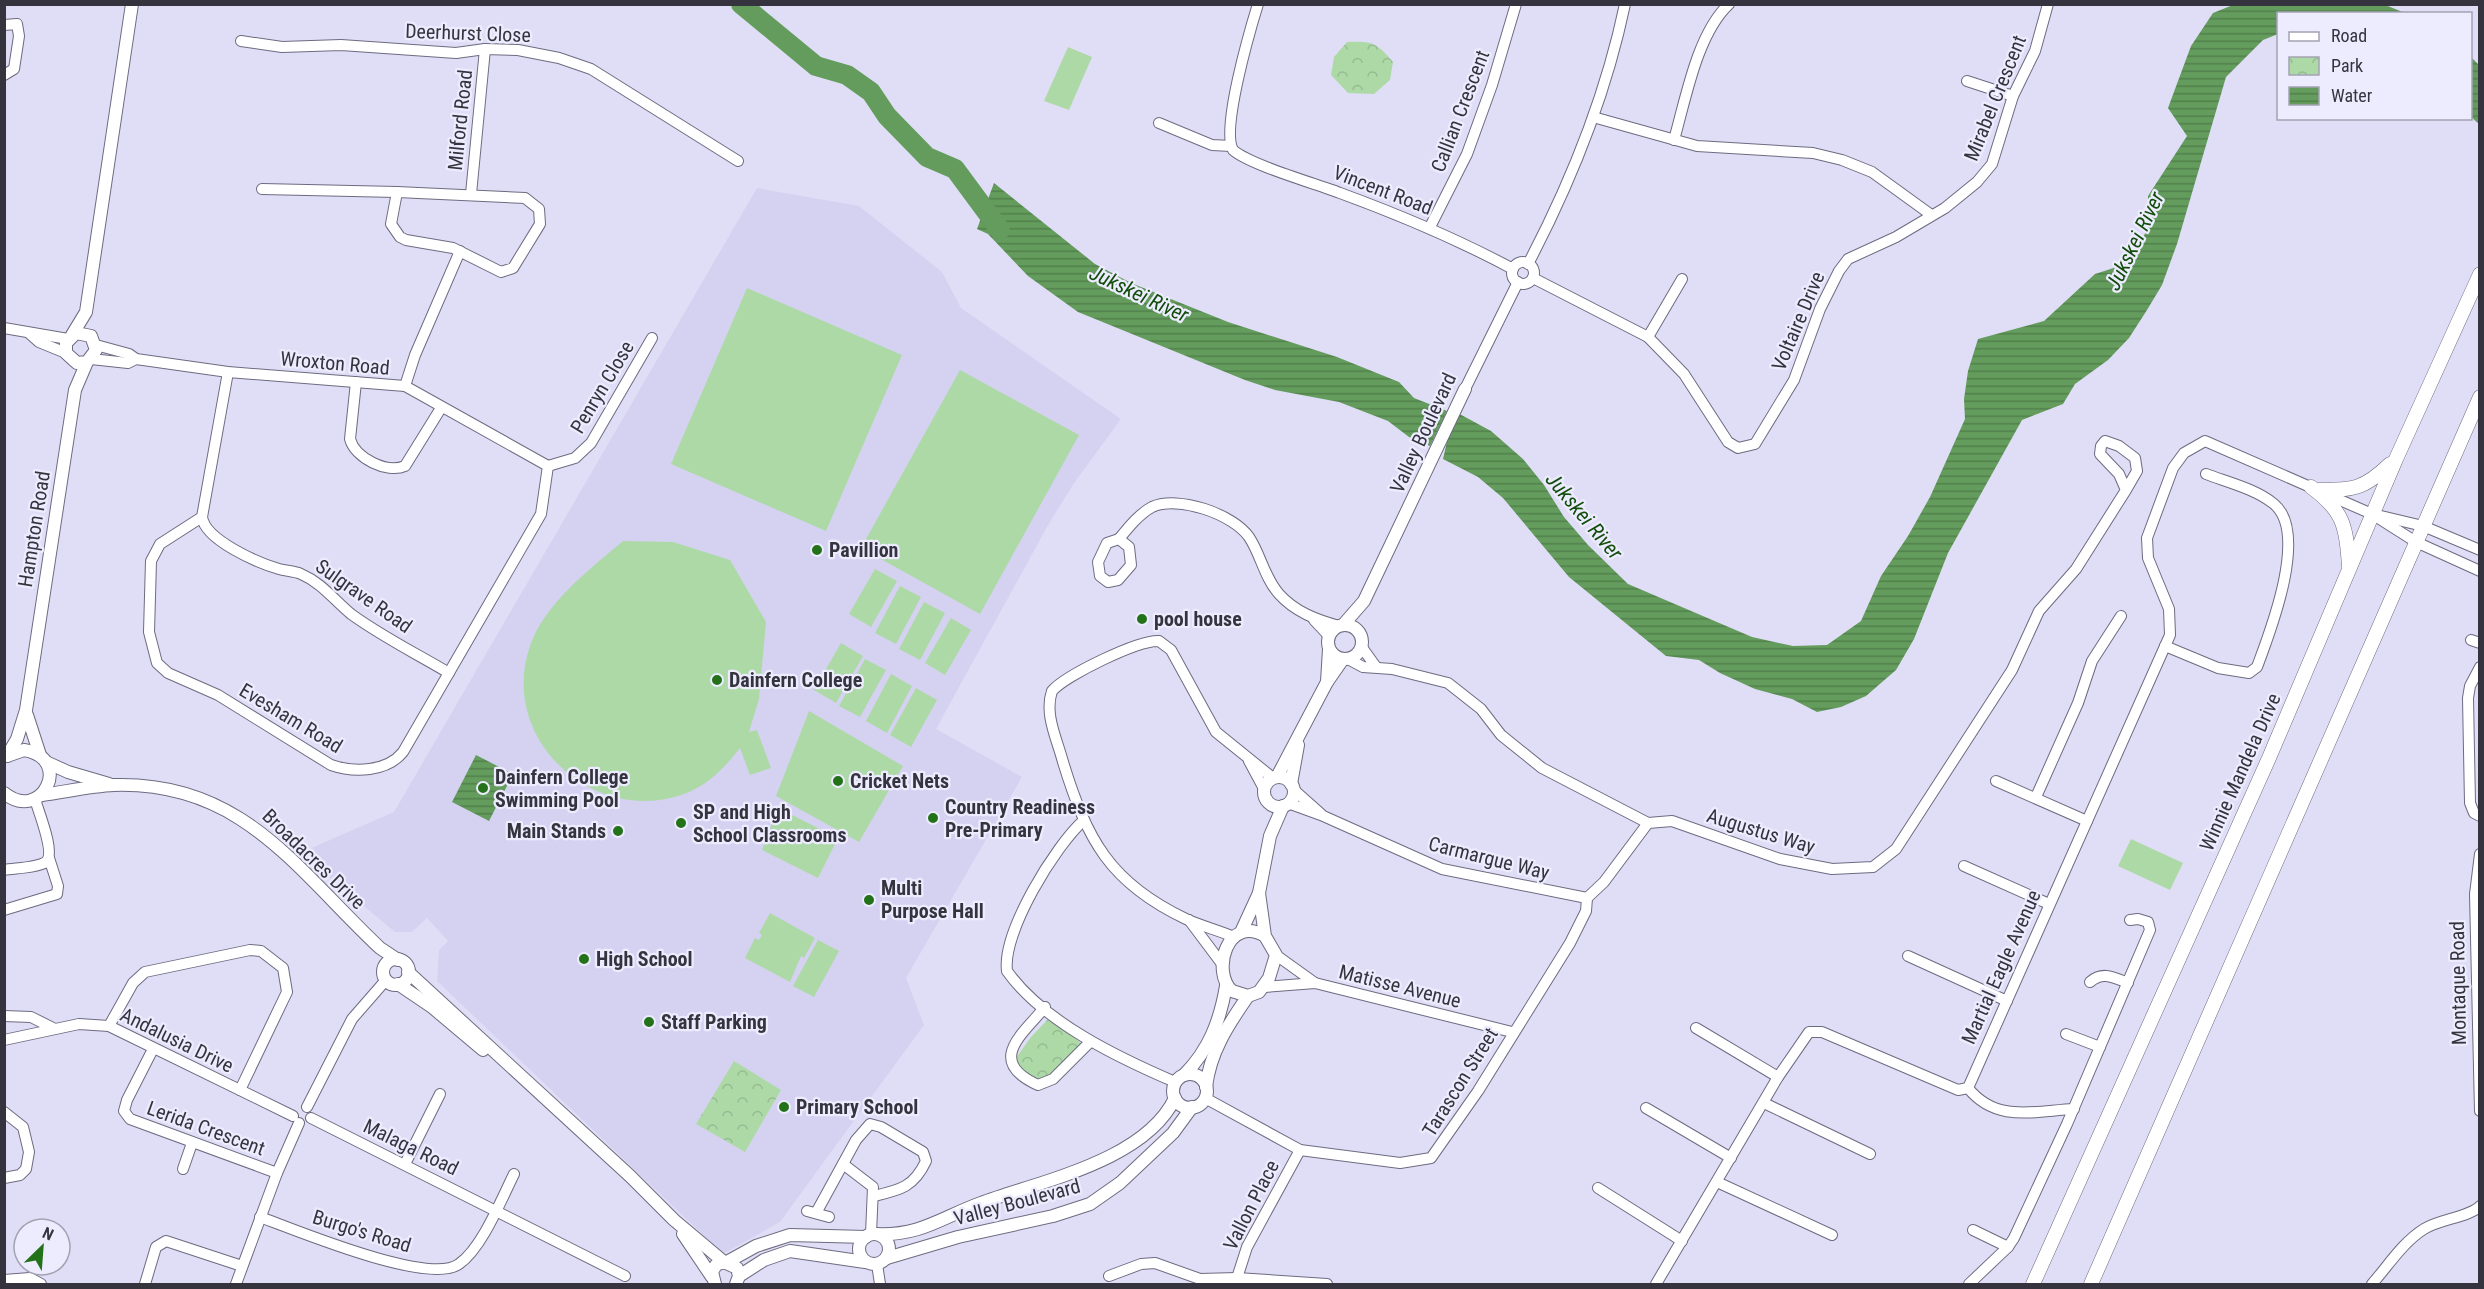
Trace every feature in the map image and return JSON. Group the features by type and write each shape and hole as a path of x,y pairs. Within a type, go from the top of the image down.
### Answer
{"main road":[{"name":"Winnie Mandela Drive","path":"2032,1284 2269,758 2372,514 2480,274"},
{"path":"2091,1284 2480,397"},
{"path":"2315,488 2349,490 2362,487 2396,459"},
{"path":"2315,488 2330,501 2343,520 2349,568"}],"street":[{"name":"Hampton Road","path":"6,757 20,733 26,711 75,390 89,360 93,340 86,312 132,4"},
{"path":"1234,150 1238,76 1258,4"},
{"name":"Callian Crescent","path":"1430,227 1467,154 1492,85 1516,4"},
{"path":"1528,264 1560,203 1593,117 1625,4"},
{"path":"1674,140 1711,26 1729,4"},
{"name":"Mirabel Crescent","path":"1930,214 1962,196 1992,164 2013,96 2035,51 2048,4"},
{"path":"4,25 17,24 19,36 14,69 4,75"},
{"name":"Deerhurst Close","path":"241,41 282,47 341,45 456,53 485,49 530,52 583,66 738,161"},
{"name":"Milford Road","path":"471,194 485,49"},
{"path":"1967,81 2013,96"},
{"path":"1593,117 1674,140 1717,148 1813,153 1842,160 1872,172 1930,214"},
{"name":"Vincent Road","path":"1160,123 1206,143 1234,150 1430,227 1513,269"},
{"path":"262,189 397,192 471,194 531,201 539,209 540,224 519,260 509,270 496,270 460,250 400,237 392,224 397,192"},
{"name":"Voltaire Drive","path":"1533,278 1648,337 1684,374 1728,442 1738,448 1748,447 1760,439 1781,406 1794,380 1829,288 1848,259 1896,237 1930,214"},
{"path":"405,386 415,355 460,250"},
{"path":"1518,264 1528,264 1533,269 1533,278 1527,284 1518,282 1513,276 1513,269 1518,264"},
{"path":"1648,337 1682,279"},
{"name":"Valley Boulevard","path":"1358,632 1364,601 1518,282"},
{"name":"Hampton Road","path":"75,390 68,355 70,337 86,312"},
{"path":"4,328 30,334 70,337 81,333 93,340"},
{"path":"30,334 39,342 68,355 77,363 89,360"},
{"name":"Penryn Close","path":"548,466 575,458 591,443 652,338"},
{"name":"Wroxton Road","path":"93,340 136,359 228,372 405,386 548,466"},
{"name":"Wroxton Road","path":"89,360 128,363 136,359"},
{"path":"202,517 228,372"},
{"path":"356,382 350,439 352,446 357,453 382,466 400,468 405,466 441,408"},
{"path":"2114,467 2124,449 2107,441 2101,446 2100,454 2114,467 2126,490"},
{"name":"Martial Eagle Avenue","path":"1968,1088 2165,646 2171,624 2169,609 2148,558 2147,538 2174,468 2184,453 2205,441 2315,488"},
{"name":"Augustus Way","path":"1346,659 1363,667 1376,667 1448,683 1481,709 1501,735 1542,768 1648,823 1672,821 1755,852 1799,865 1857,869 1873,867 1887,859 1896,849 2012,670 2039,611 2076,569 2136,475 2137,464 2124,449"},
{"name":"Evesham Road","path":"202,517 160,544 151,561 148,619 150,644 158,663 168,673 218,695 331,765 361,770 395,762 541,514 548,466"},
{"path":"2165,646 2218,668 2249,673 2257,667 2280,601 2288,535 2279,509 2266,498 2206,474"},
{"path":"2315,488 2372,514 2416,542 2480,571"},
{"path":"1119,539 1150,508 1159,505 1181,504 1231,519 1248,536 1278,593 1312,618 1329,642 1335,656 1346,659"},
{"path":"2372,514 2423,526 2480,550"},
{"name":"Sulgrave Road","path":"202,517 205,527 215,538 268,565 314,580 352,614 449,673"},
{"name":"Valley Boulevard","path":"1341,626 1364,601"},
{"path":"2036,797 2078,704 2092,661 2121,616"},
{"path":"1312,618 1352,627 1358,632 1361,646 1376,667"},
{"path":"1326,682 1329,642 1341,626"},
{"path":"1266,936 1251,929 1238,933 1189,920 1154,901 1127,882 1099,851 1084,820 1049,714 1052,691 1066,679 1118,654 1144,643 1159,641 1171,650 1216,732 1249,761 1292,787"},
{"path":"1264,789 1275,778 1299,738 1326,682 1346,659 1356,654 1361,646"},
{"path":"2480,667 2470,686 2468,698 2470,803 2474,813 2480,816"},
{"name":"Hampton Road","path":"26,711 43,759"},
{"path":"1270,836 1286,805 1292,787 1299,738"},
{"name":"Broadacres Drive","path":"6,757 24,750 68,772 113,785"},
{"path":"4,910 57,894 58,886 49,858 50,849 38,797 50,779 43,759"},
{"path":"1249,761 1264,789 1268,802 1270,836 1258,893 1222,964 1222,975 1226,986 1232,991 1248,996 1259,992 1264,987 1276,956 1266,936 1258,893"},
{"path":"1996,781 2087,821"},
{"name":"Broadacres Drive","path":"4,804 113,785 148,786 192,794 220,805 244,819 283,851 380,948 406,964 408,972 630,1176 674,1220 726,1262 737,1268 737,1280"},
{"name":"Carmargue Way","path":"1292,787 1321,815"},
{"path":"4,793 19,801"},
{"path":"1268,802 1286,805"},
{"name":"Carmargue Way","path":"1286,805 1321,815 1442,869 1587,898"},
{"path":"1084,820 1062,841 1023,912 1007,948 1007,971 1019,986 1090,1042 1179,1079 1195,1075 1205,1093"},
{"name":"Tarascon Street","path":"1205,1093 1300,1150 1400,1163 1431,1158 1478,1091 1512,1032 1570,943 1586,911 1587,898 1604,882 1648,823"},
{"name":"Montaque Road","path":"2480,854 2475,894 2480,1111"},
{"path":"4,870 44,863 49,858"},
{"path":"1964,866 2049,904"},
{"path":"1189,920 1222,964"},
{"path":"1970,1284 2008,1247 2074,1109 2150,927 2148,922 2143,920 2130,920"},
{"path":"380,948 389,977"},
{"path":"109,1026 133,983 145,972 250,950 261,951 283,968 287,992 240,1090"},
{"name":"Matisse Avenue","path":"1276,956 1315,983"},
{"path":"1908,957 2007,1001"},
{"path":"296,1120 306,1123 352,1019 389,977 390,961 398,960"},
{"path":"389,977 405,980 408,972"},
{"path":"2090,982 2099,975 2104,975 2127,983"},
{"name":"Broadacres Drive","path":"389,977 424,1001 486,1052 507,1065"},
{"name":"Matisse Avenue","path":"1264,987 1315,983 1512,1032"},
{"path":"1226,986 1218,1021 1209,1043 1179,1079 1174,1098 1182,1106 1192,1107 1205,1093 1209,1064 1216,1047 1248,996"},
{"path":"1045,1007 1012,1045 1012,1060 1024,1076 1038,1085 1049,1082 1090,1042"},
{"path":"4,1016 31,1017 53,1028"},
{"name":"Andalusia Drive","path":"4,1040 53,1028 87,1024 109,1026 296,1120"},
{"path":"1696,1028 1778,1077"},
{"path":"1656,1284 1805,1035 1817,1031 1958,1090 1968,1088 1980,1102 1998,1111 2074,1109"},
{"path":"2066,1034 2100,1047"},
{"name":"Lerida Crescent","path":"153,1049 127,1100 126,1115 138,1124 277,1173"},
{"path":"405,1164 440,1094"},
{"name":"Valley Boulevard","path":"726,1262 765,1242 790,1235 871,1235 915,1232 979,1203 1077,1171 1110,1155 1157,1124 1174,1098"},
{"path":"1764,1103 1870,1154"},
{"name":"Valley Boulevard","path":"737,1280 772,1256 790,1251 877,1261 958,1237 1053,1216 1089,1204 1113,1188 1157,1148 1192,1107"},
{"path":"1646,1108 1731,1158"},
{"path":"236,1284 296,1120 296,1109 309,1113"},
{"path":"4,1112 23,1127 29,1152 26,1169 20,1175 4,1178"},
{"name":"Malaga Road","path":"309,1113 625,1276"},
{"path":"829,1217 812,1212 856,1140 870,1124 881,1127 923,1152 926,1161 920,1175 902,1189 874,1196"},
{"path":"183,1169 192,1143"},
{"name":"Vallon Place","path":"1237,1278 1247,1247 1300,1150"},
{"path":"843,1164 872,1185 874,1196 871,1235 859,1249 877,1261"},
{"path":"496,1209 514,1174"},
{"path":"1717,1182 1832,1235"},
{"path":"1598,1188 1682,1240"},
{"path":"2372,1284 2406,1245 2423,1230 2450,1217 2471,1213 2480,1206"},
{"name":"Burgo's Road","path":"260,1217 390,1262 441,1269 453,1268 468,1257 496,1209"},
{"path":"953,1215 958,1237"},
{"name":"Broadacres Drive","path":"674,1220 713,1281"},
{"path":"1973,1230 2008,1247"},
{"path":"871,1235 888,1243 877,1261 880,1284"},
{"path":"145,1284 156,1247 166,1241 242,1266"},
{"path":"765,1242 772,1256"},
{"name":"Broadacres Drive","path":"713,1281 717,1265 726,1262"},
{"name":"Vallon Place","path":"1109,1276 1140,1264 1155,1263 1200,1279 1237,1278 1336,1284"},
{"path":"4,1280 30,1278 41,1284"}],"shaded area":[{"name":"Dainfern College","path":"757,188 859,206 942,272 961,308 1121,419 1074,483 1047,527 936,729 1022,777 906,978 924,1025 780,1222 723,1254 437,981 439,950 448,941 427,918 412,932 395,932 300,853 394,812"}],"green space":[{"path":"1347,42 1373,44 1393,62 1390,80 1374,94 1348,93 1331,75 1334,57"},
{"path":"1068,47 1092,57 1069,110 1044,101"},
{"path":"747,288 902,355 826,531 671,464"},
{"path":"960,370 1079,435 980,614 861,548"},
{"path":"623,541 673,542 730,560 766,622 759,699 749,732 757,730 771,768 750,775 740,748 717,773 704,784 689,792 655,801 621,799 590,788 563,769 542,744 528,714 524,681 530,646 546,616 569,588"},
{"path":"875,569 897,581 871,627 849,614"},
{"path":"900,586 921,597 896,644 875,633"},
{"path":"924,602 945,613 920,660 899,649"},
{"path":"951,618 971,630 945,675 925,663"},
{"path":"841,643 863,656 836,703 814,690"},
{"path":"865,659 886,670 860,717 839,706"},
{"path":"891,674 912,686 887,733 866,721"},
{"path":"916,688 937,700 911,747 890,735"},
{"name":"Cricket Nets","path":"809,711 903,766 859,842 776,796"},
{"path":"778,808 838,838 818,878 762,850"},
{"path":"2131,839 2183,863 2170,890 2118,866"},
{"path":"770,913 815,938 804,958 801,956 790,982 745,958 755,938 759,940 762,935 759,933"},
{"path":"818,940 839,951 814,997 793,986"},
{"path":"1050,1017 1083,1045 1069,1063 1038,1084 1022,1073 1015,1059"},
{"path":"734,1061 781,1090 745,1152 696,1124"}],"water":[{"path":"2383,4 2403,12 2277,12 2277,34 2263,40 2226,77 2177,244 2162,285 2129,338 2108,360 2075,384 2063,404 2022,420 1948,553 1914,639 1896,670 1866,696 1841,707 1817,712 1792,699 1755,689 1720,673 1699,660 1666,656 1569,577 1503,498 1478,477 1443,459 1454,411 1491,431 1523,459 1544,485 1564,517 1588,545 1628,584 1752,637 1793,646 1827,645 1861,621 1881,576 1908,536 1930,497 1965,419 1964,399 1968,371 1978,339 2044,321 2095,274 2129,263 2148,228 2148,196 2187,136 2168,108 2191,46 2213,13 2233,5"},
{"path":"2472,58 2479,65 2479,124 2472,118"},
{"path":"994,183 1095,264 1131,283 1228,322 1337,357 1399,382 1414,398 1447,411 1430,446 1409,437 1388,421 1339,402 1275,390 1245,380 1078,312 1028,276 988,234 977,229"},
{"name":"Dainfern College Swimming Pool","path":"476,755 513,774 489,821 452,802"}],"waterway":[{"name":"Jukskei River","path":"741,4 816,66 847,75 871,92 887,116 927,157 955,169 1000,230"}],"place":[{"name":"Pavillion","path":"817,550"},
{"name":"pool house","path":"1142,619"},
{"name":"Dainfern College","path":"717,680"},
{"name":"Cricket Nets","path":"838,781"},
{"name":"Dainfern College Swimming Pool","path":"483,788"},
{"name":"Country Readiness Pre-Primary","path":"933,818"},
{"name":"SP and High School Classrooms","path":"681,823"},
{"name":"Main Stands","path":"618,831"},
{"name":"Multi Purpose Hall","path":"869,900"},
{"name":"High School","path":"584,959"},
{"name":"Staff Parking","path":"649,1022"},
{"name":"Primary School","path":"784,1107"}]}
